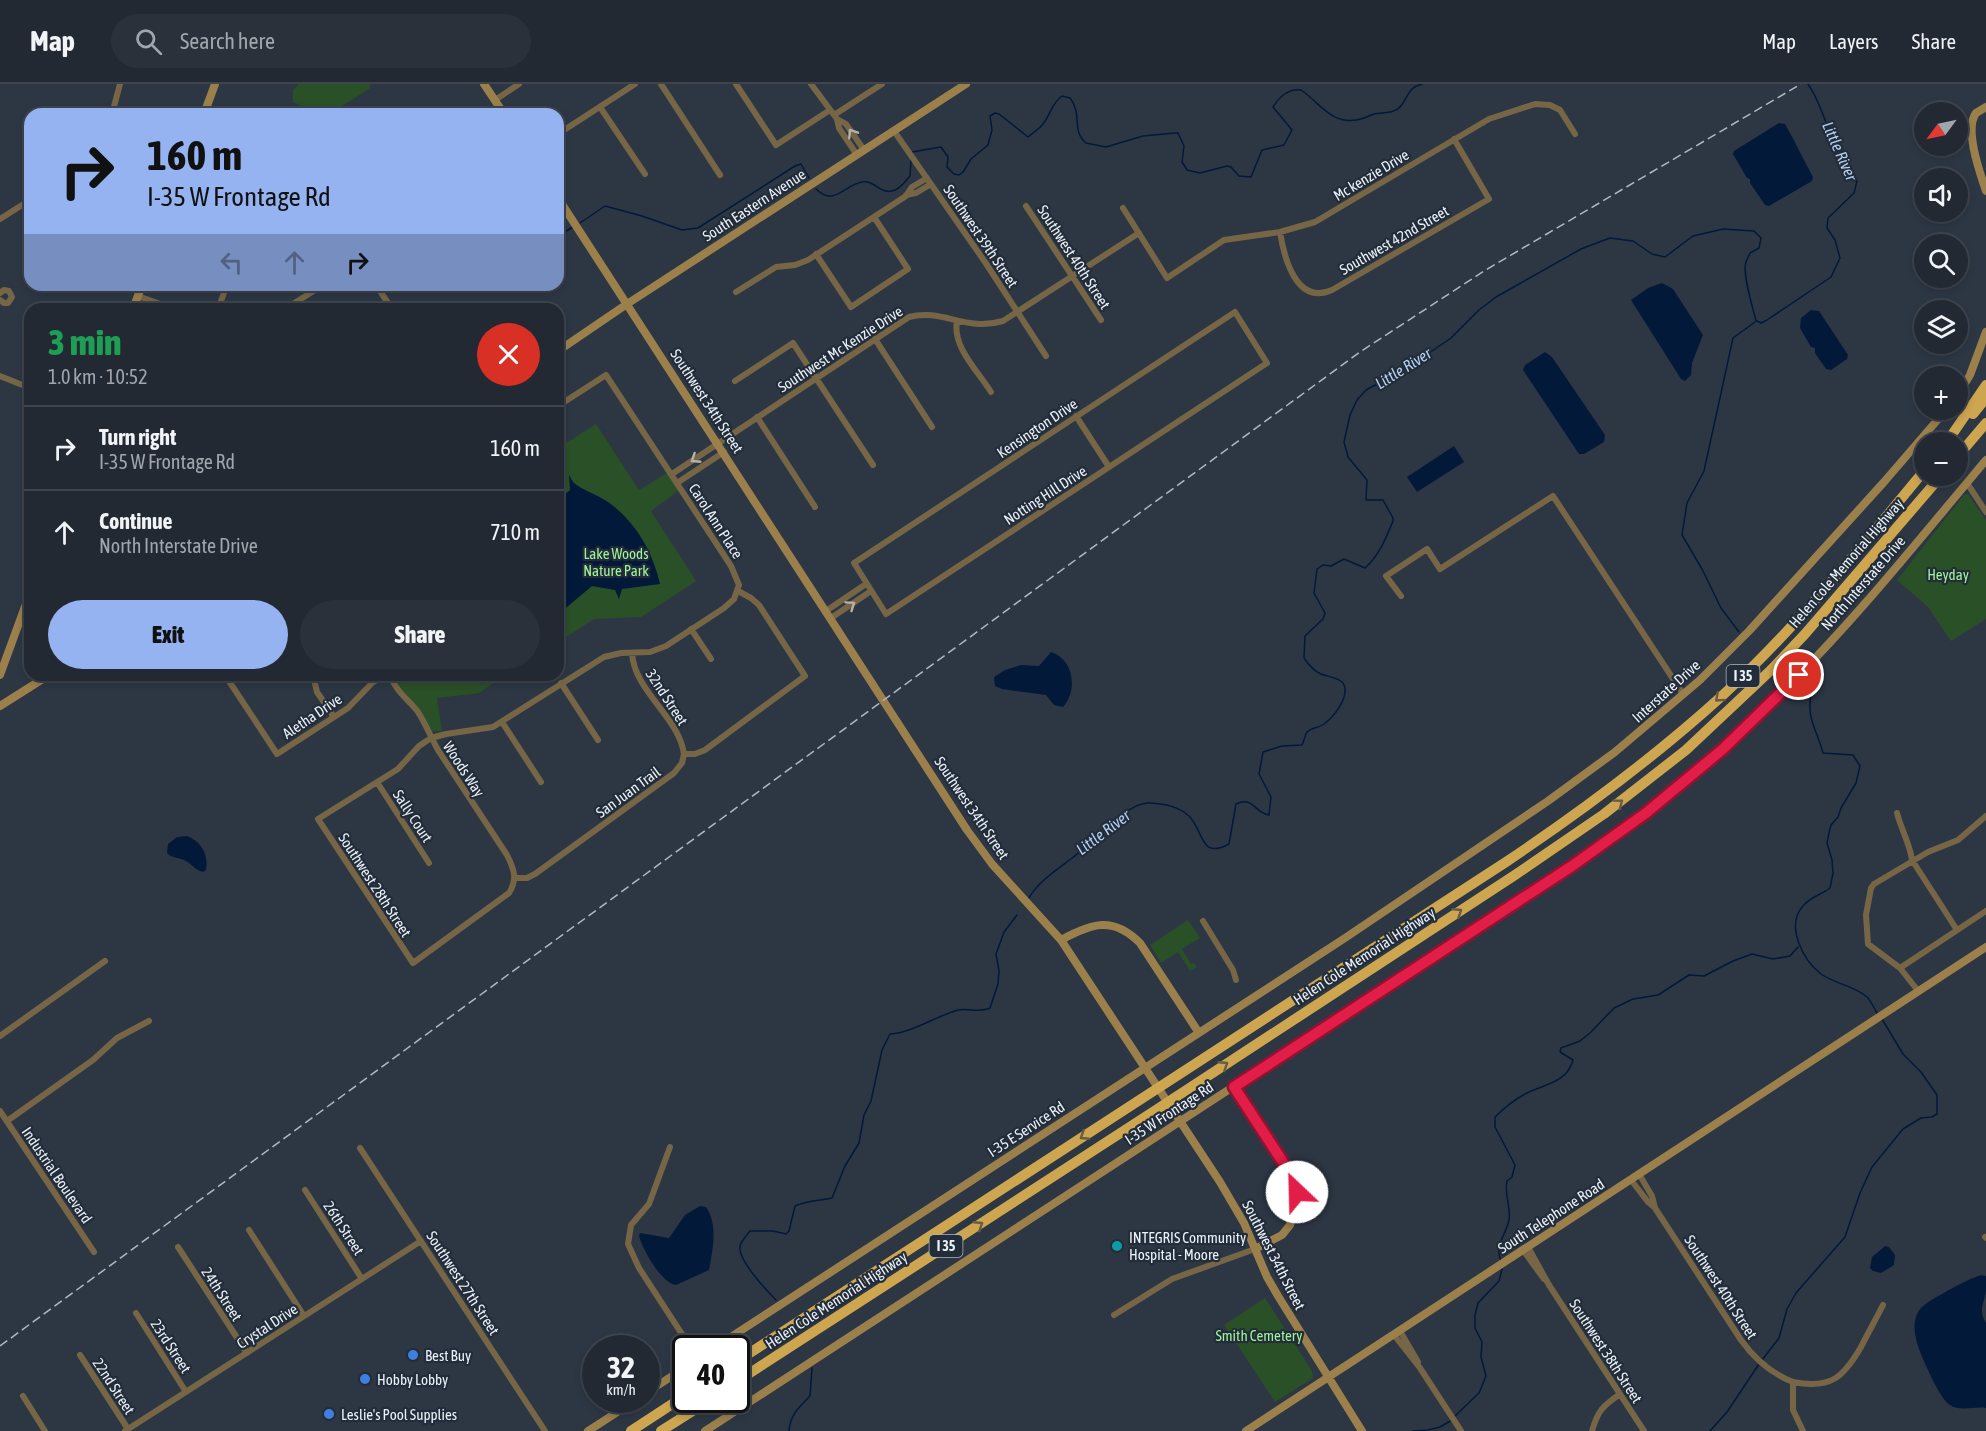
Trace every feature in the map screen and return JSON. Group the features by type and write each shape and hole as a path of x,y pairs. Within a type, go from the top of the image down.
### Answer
{"highway":[{"path":"1955,432 1986,385"},
{"path":"1957,432 1986,398"},
{"path":"1968,444 1986,423"},
{"name":"Helen Cole Memorial Highway","path":"750,1353 1506,862 1594,801 1675,738 1758,661 1795,622 1914,483"},
{"name":"Helen Cole Memorial Highway","path":"750,1373 1485,894 1620,802 1686,750 1770,671 1805,634 1932,486"},
{"path":"631,1431 672,1404"},
{"path":"661,1431 689,1413"}],"street":[{"path":"114,108 120,84"},
{"path":"206,108 215,84"},
{"path":"484,84 500,108"},
{"path":"495,100 519,84"},
{"path":"564,130 635,84"},
{"path":"661,84 720,175"},
{"path":"736,84 776,146 834,115 882,84"},
{"path":"811,84 834,115 839,128 860,153"},
{"name":"South Eastern Avenue","path":"564,347 966,84"},
{"name":"Mc kenzie Drive","path":"1139,233 1167,278 1224,240 1280,232 1315,222 1490,119 1535,104 1550,105 1560,110 1575,134"},
{"path":"600,106 645,174"},
{"path":"1986,107 1976,112 1971,126 1986,191"},
{"name":"Southwest 39th Street","path":"894,130 1046,356"},
{"name":"Southwest 42nd Street","path":"1280,232 1284,254 1298,283 1313,293 1322,294 1332,290 1490,199 1454,140"},
{"path":"736,292 776,267 795,265 816,254 906,196 912,187 929,181"},
{"path":"0,219 24,204"},
{"name":"Southwest 40th Street","path":"1026,206 1101,320"},
{"name":"Southwest 34th Street","path":"564,207 968,830 992,864 1061,940 1133,1049 1232,1201 1267,1277 1362,1431"},
{"path":"1123,208 1139,233"},
{"path":"816,254 851,307 908,269 874,217"},
{"name":"Southwest Mc Kenzie Drive","path":"672,474 905,319 926,314 973,324 1003,321 1139,233"},
{"path":"0,293 4,290 9,291 12,297 8,303 0,300"},
{"path":"135,303 140,291"},
{"path":"294,303 314,291"},
{"path":"138,296 157,303"},
{"name":"Kensington Drive","path":"854,563 1235,312 1267,363"},
{"path":"957,321 955,330 958,341 991,392"},
{"path":"1968,378 1986,332"},
{"path":"875,339 932,427"},
{"path":"735,381 793,343 873,465"},
{"name":"Notting Hill Drive","path":"854,563 886,614 1267,363"},
{"name":"Carol Ann Place","path":"564,402 606,375 735,572 739,585 738,591"},
{"path":"0,376 24,386"},
{"path":"1076,416 1109,467"},
{"path":"757,417 815,507"},
{"name":"Interstate Drive","path":"1352,933 1585,774 1640,732 1749,631 1937,420"},
{"path":"677,483 724,452"},
{"name":"North Interstate Drive","path":"1968,482 1986,460"},
{"path":"1968,485 1986,512"},
{"name":"North Interstate Drive","path":"1701,768 1748,726 1813,661 1964,486"},
{"path":"1401,596 1386,576 1427,549 1440,569 1552,496 1683,694"},
{"path":"829,615 866,584"},
{"path":"376,782 398,768 419,746 431,738 488,728 502,722 604,657 660,649 724,608 734,599 738,591 752,598 759,605 806,676 705,750 684,754"},
{"path":"829,615 871,591"},
{"path":"0,675 24,609"},
{"path":"691,629 711,659"},
{"name":"32nd Street","path":"632,652 637,673 679,737 684,754"},
{"path":"0,706 40,681"},
{"name":"Aletha Drive","path":"229,681 277,754 348,708 376,681"},
{"path":"314,681 317,692 334,717"},
{"name":"Woods Way","path":"392,681 400,694 416,710 431,738 507,855 514,869 515,878"},
{"path":"561,683 598,740"},
{"path":"502,722 541,782"},
{"name":"San Juan Trail","path":"515,878 527,878 535,874 657,786 678,768 684,754"},
{"name":"I-35 W Frontage Rd","path":"705,1431 1572,866 1646,813 1701,768"},
{"name":"Southwest 28th Street","path":"376,782 318,819 413,963 509,893 515,878"},
{"name":"Sally Court","path":"376,782 429,863"},
{"path":"1897,813 1911,850 1912,860 1957,930"},
{"path":"1919,992 1900,968 1868,944 1866,915 1871,888 1912,860 1958,840 1986,816"},
{"path":"1900,968 1986,911"},
{"path":"1203,921 1233,970 1236,980"},
{"path":"1061,940 1091,925 1112,926 1129,932 1140,943 1199,1033"},
{"name":"I-35 E Service Rd","path":"734,1335 1352,933"},
{"name":"South Telephone Road","path":"1246,1431 1986,947"},
{"path":"0,1036 105,961"},
{"path":"3,1117 93,1060 117,1038 149,1021"},
{"path":"1114,1315 1172,1279 1255,1249 1282,1235 1290,1225 1297,1206 1297,1192 1290,1173 1234,1087"},
{"name":"Industrial Boulevard","path":"3,1117 94,1252"},
{"path":"670,1147 649,1204 631,1225 628,1244 639,1268 683,1335"},
{"name":"Southwest 27th Street","path":"360,1148 545,1431"},
{"name":"Southwest 40th Street","path":"1639,1174 1652,1196 1655,1208"},
{"name":"Southwest 40th Street","path":"1631,1180 1655,1208 1741,1341 1767,1367 1793,1382"},
{"name":"26th Street","path":"305,1190 362,1279"},
{"path":"249,1230 304,1316"},
{"name":"Crystal Drive","path":"126,1430 421,1241"},
{"name":"24th Street","path":"178,1247 247,1353"},
{"name":"Southwest 38th Street","path":"1525,1249 1644,1431"},
{"path":"1803,1431 1793,1410 1793,1382 1821,1384 1832,1381 1843,1374 1883,1305"},
{"name":"23rd Street","path":"136,1313 186,1392"},
{"path":"1397,1333 1461,1431"},
{"name":"22nd Street","path":"80,1354 126,1430"},
{"path":"1593,1431 1602,1407 1620,1394"},
{"path":"23,1396 45,1431"},
{"path":"588,1431 616,1413"}],"green space":[{"path":"299,84 370,84 370,88 339,108 306,108 293,102 293,90"},
{"name":"Lake Woods Nature Park","path":"596,424 639,490 667,473 678,491 651,511 696,581 641,617 594,619 564,638 564,444"},
{"name":"Heyday","path":"1968,494 1986,520 1986,619 1951,641 1928,607 1897,580 1964,495"},
{"path":"397,681 497,681 479,693 437,698 442,731 432,731 422,712 401,691"},
{"path":"1188,920 1200,938 1182,949 1191,964 1194,963 1197,967 1190,971 1178,952 1161,963 1150,945"},
{"name":"Smith Cemetery","path":"1265,1298 1312,1371 1313,1378 1275,1402 1224,1325"}],"water":[{"path":"1779,123 1785,124 1813,177 1812,181 1769,206 1765,205 1733,154 1734,151"},
{"path":"1662,283 1673,289 1703,335 1692,363 1691,375 1685,381 1681,379 1631,300 1648,288"},
{"path":"1811,310 1819,311 1848,355 1847,359 1831,370 1826,369 1815,353 1815,348 1811,347 1800,328 1801,318"},
{"path":"1545,352 1552,357 1605,435 1604,442 1584,454 1579,454 1523,370 1525,365"},
{"path":"1454,446 1464,462 1417,492 1407,477"},
{"path":"569,475 577,486 608,502 627,518 648,549 660,584 622,589 619,599 615,590 592,586 564,609 564,495 570,490"},
{"path":"1051,652 1065,661 1071,676 1071,693 1063,707 1054,705 1046,695 995,686 994,677 1005,670 1021,665 1039,666"},
{"path":"187,836 203,849 207,864 203,872 167,853 168,844 177,837"},
{"path":"700,1206 706,1207 712,1221 713,1246 709,1270 676,1285 670,1283 659,1272 644,1249 640,1233 669,1238 685,1215"},
{"path":"1885,1246 1889,1247 1895,1255 1894,1265 1881,1273 1873,1271 1870,1268 1872,1257"},
{"path":"1981,1275 1986,1276 1982,1311 1986,1323 1986,1408 1958,1408 1947,1402 1941,1394 1925,1363 1916,1340 1916,1316 1920,1309 1937,1297"}],"waterway":[{"path":"912,152 941,147 948,157 947,167 954,174 959,175 971,159 988,145 992,130 990,116 995,113 999,114 1028,137 1043,124 1062,96 1070,98 1074,104 1079,133 1086,143 1106,147 1143,136 1178,133 1184,146 1182,162 1187,170 1200,173 1227,166 1239,176 1251,177 1262,150 1284,145 1292,130 1273,107 1288,92 1301,90 1339,119 1356,120 1398,109 1411,90 1422,84"},
{"name":"Little River","path":"1757,321 1761,323 1767,320 1831,277 1840,258 1835,240 1827,228 1828,218 1854,193 1857,181 1838,148 1808,84"},
{"path":"816,189 828,196 856,184 867,182 884,191 895,190 910,176 911,160"},
{"path":"580,223 605,206 682,230 698,228 795,166 801,164 809,178"},
{"path":"564,232 573,227"},
{"name":"Little River","path":"1029,898 1044,880 1111,823 1141,804 1166,805 1185,813 1194,822 1204,842 1213,848 1229,844 1236,804 1250,803 1269,815 1271,797 1259,774 1263,752 1282,746 1302,745 1307,732 1328,721 1340,705 1345,693 1341,681 1318,673 1304,658 1305,636 1323,619 1325,613 1314,593 1317,569 1323,565 1331,566 1344,559 1365,568 1378,552 1393,521 1383,500 1366,500 1367,480 1348,457 1344,442 1350,415 1357,400 1366,390 1410,366 1451,338 1479,310 1496,297 1581,249 1610,238 1633,241 1652,254 1665,257 1693,236 1723,229 1754,231 1761,238 1759,248 1750,253 1745,267 1756,321"},
{"path":"1739,632 1721,608 1682,535 1687,503 1704,471 1733,338 1755,322"},
{"path":"1798,689 1811,696 1811,718 1823,753 1853,755 1860,766 1856,783 1838,817 1831,825 1829,833 1827,843 1833,873 1830,888 1809,900 1798,914 1796,923 1798,942 1814,968 1821,974 1862,993 1877,1013"},
{"name":"Little River","path":"776,1300 743,1259 740,1252 743,1240 750,1231 773,1231 786,1234 789,1231 795,1206 832,1198 845,1166 859,1143 864,1115 871,1101 882,1050 890,1034 907,1031 958,1010 990,1008 998,984 999,971 996,954 1004,932 1017,915"},
{"path":"1501,1261 1499,1250 1509,1220 1507,1181 1512,1177 1515,1165 1495,1127 1495,1117 1521,1096 1554,1082 1566,1074 1573,1060 1560,1052 1561,1048 1580,1041 1614,1008 1633,999 1658,995 1689,975 1704,976 1752,954 1773,959 1790,956 1798,947"},
{"path":"1762,1360 1779,1338 1787,1309 1796,1293 1845,1237 1860,1193 1872,1167 1903,1129 1921,1118 1937,1114 1937,1095 1921,1072 1903,1054 1882,1019"},
{"path":"1455,1416 1479,1393 1486,1376 1481,1357 1482,1342 1475,1328 1475,1315 1478,1303 1499,1281 1502,1269"},
{"path":"1710,1431 1727,1412 1759,1364"},
{"name":"Little River","path":"789,1431 793,1416 810,1396 812,1368"},
{"path":"1413,1431 1440,1427 1452,1420"}],"railway":[{"path":"0,1346 1360,352 1484,271 1801,84"}],"place":[{"name":"INTEGRIS Community Hospital - Moore","path":"1117,1246"},
{"name":"Best Buy","path":"413,1355"},
{"name":"Hobby Lobby","path":"365,1379"},
{"name":"Leslie's Pool Supplies","path":"329,1414"}],"route":[{"path":"1297,1192 1290,1173 1234,1087 1572,866 1646,813 1723,749 1799,675"}]}
